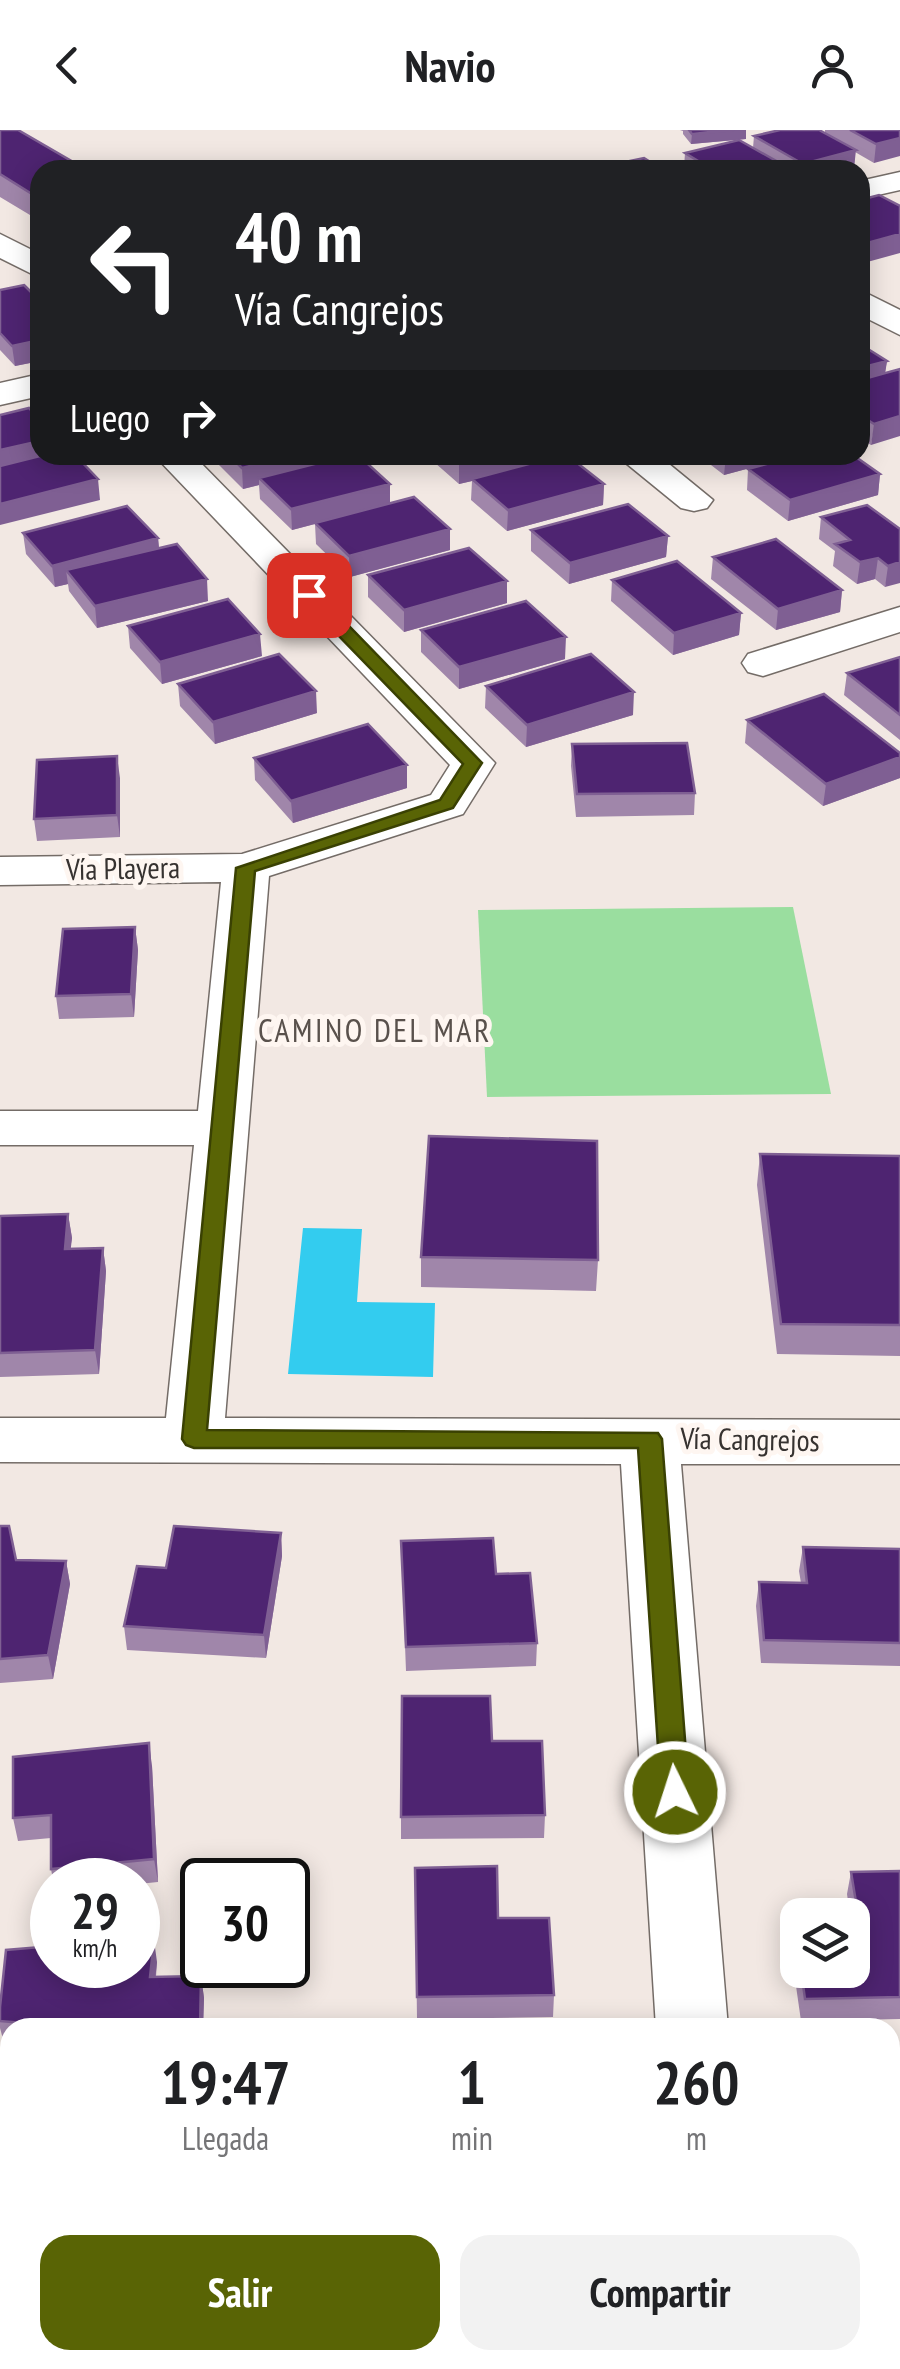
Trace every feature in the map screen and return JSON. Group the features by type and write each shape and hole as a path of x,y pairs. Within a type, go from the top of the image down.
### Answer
{"street":[{"path":"870,188 900,181"},
{"path":"0,244 30,262"},
{"path":"870,306 900,325"},
{"path":"0,394 30,386"},
{"name":"Vía Playera","path":"0,871 246,868 447,804 473,763 182,465"},
{"path":"647,465 694,500"},
{"path":"762,662 900,619"},
{"path":"194,1439 246,868"},
{"path":"0,1128 222,1128"},
{"path":"649,1439 691,2018"},
{"name":"Vía Cangrejos","path":"0,1440 900,1442"}],"green space":[{"path":"793,907 831,1094 487,1097 478,910"}],"water":[{"path":"303,1228 362,1229 357,1302 435,1303 433,1377 288,1374"}],"building":[{"path":"0,130 18,130 70,160 30,160 30,193 0,174"},
{"path":"689,130 734,130 692,134"},
{"path":"780,130 819,130 856,150 818,160 796,160 754,136"},
{"path":"850,130 900,130 900,138 876,144"},
{"path":"739,140 775,160 697,160 685,153"},
{"path":"879,195 900,206 900,234 870,242 870,197"},
{"path":"24,285 30,291 30,342 12,346 0,333 0,290"},
{"path":"870,350 887,361 870,365"},
{"path":"900,369 900,416 874,424 870,421 870,377"},
{"path":"29,408 30,443 0,450 0,415"},
{"path":"30,458 30,465 85,465 98,479 0,504 0,466"},
{"path":"310,465 369,465 390,484 291,509 259,478"},
{"path":"525,465 580,465 604,484 508,510 472,479"},
{"path":"763,465 867,465 880,474 790,500 748,469"},
{"path":"414,497 450,529 349,556 315,523"},
{"path":"628,504 668,536 570,563 531,530"},
{"path":"867,505 900,529 900,562 888,566 878,558 860,562 835,544 850,540 821,517"},
{"path":"127,506 158,538 52,566 23,533"},
{"path":"776,539 842,590 778,609 713,557"},
{"path":"177,544 207,579 95,606 66,570"},
{"path":"469,548 507,581 404,610 368,575"},
{"path":"677,561 741,613 674,633 612,580"},
{"path":"228,599 260,634 160,662 128,626"},
{"path":"526,601 566,637 459,667 421,630"},
{"path":"279,654 316,691 213,722 178,684"},
{"path":"591,654 634,692 527,725 486,686"},
{"path":"900,657 900,715 847,673"},
{"path":"824,694 900,753 900,757 826,784 747,720"},
{"path":"368,724 407,765 291,801 254,758"},
{"path":"687,743 695,793 577,794 572,744"},
{"path":"117,756 117,815 34,819 37,760"},
{"path":"135,927 131,994 56,996 63,929"},
{"path":"429,1136 597,1141 598,1260 421,1257"},
{"path":"760,1154 900,1156 900,1325 781,1324"},
{"path":"68,1214 65,1249 103,1248 95,1350 0,1353 0,1216"},
{"path":"0,1526 9,1526 16,1560 66,1561 48,1655 0,1659"},
{"path":"174,1526 281,1533 264,1635 124,1626 137,1566 166,1568"},
{"path":"493,1538 496,1574 530,1573 537,1643 406,1647 401,1541"},
{"path":"803,1547 900,1549 900,1643 764,1640 759,1582 807,1583"},
{"path":"402,1696 490,1696 492,1741 542,1741 545,1815 401,1817"},
{"path":"149,1743 154,1858 51,1858 51,1815 13,1818 13,1757"},
{"path":"497,1866 498,1918 549,1918 554,1995 417,1997 415,1868"},
{"path":"900,1871 900,1997 805,1999 803,1988 870,1988 870,1898 855,1898 851,1872"},
{"path":"30,1948 30,1988 160,1988 160,1977 180,1976 180,1988 201,1988 200,2018 0,2018 6,1950"}],"district":[{"name":"CAMINO DEL MAR","path":"375,1031"}],"route":[{"path":"309,595 473,763 447,804 246,868 194,1439 649,1439 675,1792"}]}
